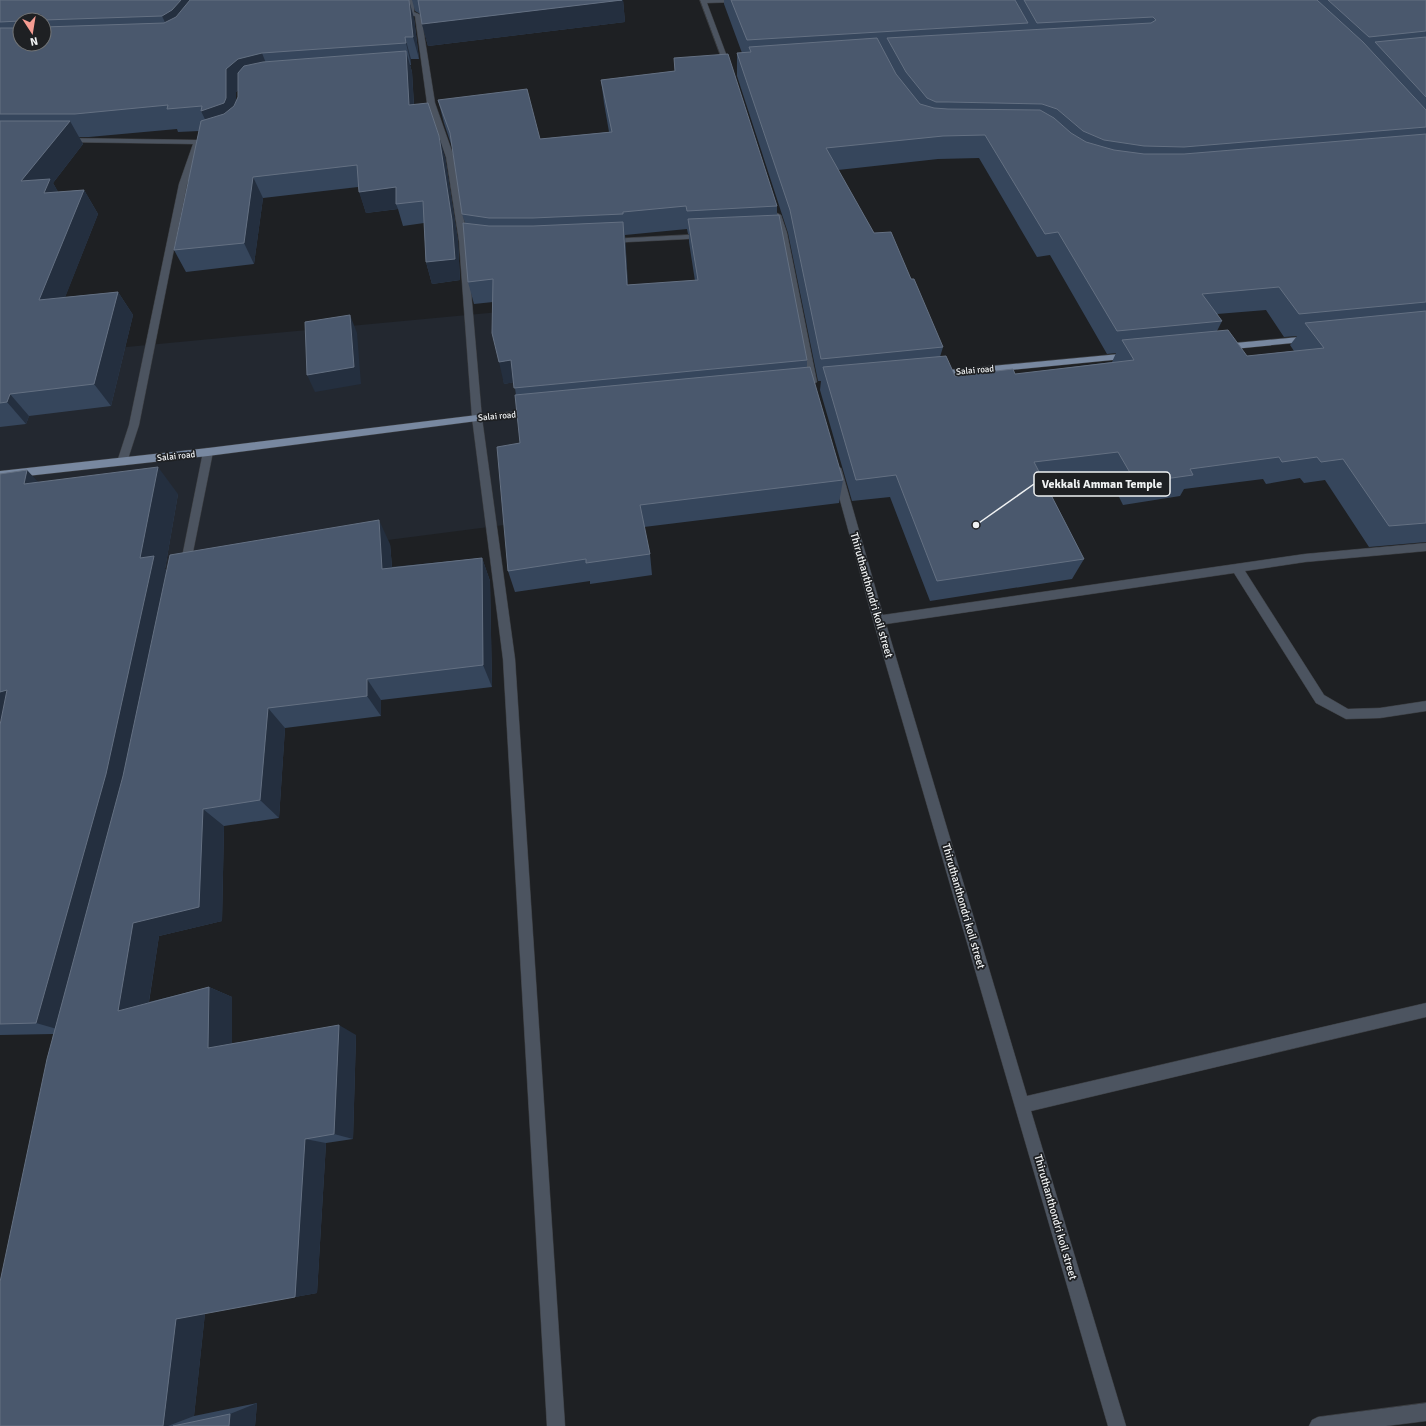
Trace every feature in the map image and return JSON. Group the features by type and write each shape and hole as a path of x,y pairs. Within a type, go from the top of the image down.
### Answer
{"main road":[{"path":"1214,348 1324,338"},
{"name":"Salai road","path":"930,374 1143,354"},
{"name":"Salai road","path":"0,475 208,452 477,418 541,412"}],"street":[{"path":"410,14 412,0"},
{"path":"732,70 703,1 738,0"},
{"path":"391,15 418,15 421,68 431,103 450,157 463,241 477,418 509,659 556,1426"},
{"path":"57,140 198,142 218,137"},
{"path":"122,462 134,425 183,184 198,142"},
{"path":"776,210 779,233 813,387"},
{"path":"601,242 712,236"},
{"path":"463,241 479,243"},
{"path":"184,576 208,452"},
{"name":"Thiruthanthondri koil street","path":"834,461 879,620 1118,1426"},
{"path":"879,620 1305,558 1426,548"},
{"path":"1237,568 1320,699 1346,714 1380,713 1426,706"},
{"path":"1023,1105 1426,1010"},
{"path":"1318,1426 1426,1412"}],"shaded area":[{"path":"764,287 821,484 0,590 0,359"}],"building":[{"path":"0,0 181,0 172,10 162,16 52,20 52,12 12,12 12,21 0,22"},
{"path":"190,0 409,0 413,37 405,37 406,43 262,53 238,59 226,69 226,98 224,103 201,111 202,106 167,109 168,105 75,114 0,114 0,28 12,28 12,52 52,52 52,27 164,23 176,17"},
{"path":"418,0 622,0 422,24"},
{"path":"731,0 1015,0 1028,23 747,40"},
{"path":"1024,0 1317,0 1363,42 1426,110 1426,127 1184,147 1144,146 1104,140 1083,131 1057,109 1042,104 936,102 927,98 906,72 887,38 1151,23 1156,20 1153,17 1037,23"},
{"path":"1328,0 1426,0 1426,31 1369,37"},
{"path":"1426,37 1426,97 1375,42"},
{"path":"877,38 896,74 920,104 934,108 948,109 1040,110 1054,118 1071,133 1086,142 1114,150 1144,154 1184,154 1426,134 1426,302 1299,314 1279,287 1202,294 1222,321 1117,331 1058,232 1045,234 985,135 943,136 826,148 874,233 891,232 911,279 914,279 943,347 821,359 790,210 737,53 751,52 749,47"},
{"path":"406,51 409,105 428,103 439,136 452,220 455,259 426,262 423,201 396,204 396,187 359,192 357,165 253,177 244,243 174,250 201,121 224,114 234,106 238,97 238,73 244,66 263,62"},
{"path":"728,54 777,206 687,211 686,206 623,212 623,214 533,218 489,218 462,214 450,133 438,100 527,89 540,139 612,132 601,80 675,71 674,58"},
{"path":"0,121 70,121 21,181 50,179 44,193 84,190 39,300 118,292 94,384 10,394 7,402 0,403"},
{"path":"779,215 807,360 514,388 511,360 499,362 492,333 493,279 468,282 463,223 489,226 533,226 623,222 627,285 698,280 688,219"},
{"path":"1426,311 1426,523 1389,526 1343,459 1321,462 1317,457 1282,462 1279,457 1190,469 1193,475 1136,483 1118,452 1034,462 1084,559 937,581 896,475 856,480 823,367 946,356 955,376 1013,369 1015,374 1134,360 1122,340 1228,330 1247,356 1324,348 1305,323"},
{"path":"350,315 354,367 307,375 305,322"},
{"path":"810,367 843,480 640,505 650,554 586,563 586,559 508,571 497,447 520,443 515,395"},
{"path":"158,467 140,558 154,556 106,774 36,1023 0,1024 0,725 7,690 0,692 0,474 27,470 24,484"},
{"path":"379,520 382,569 482,558 483,665 367,679 367,696 268,708 260,800 203,809 199,907 133,923 118,1011 209,987 208,1048 339,1025 334,1134 305,1139 295,1297 176,1319 163,1426 0,1426 0,1282 47,1059 123,776 170,555"},
{"path":"230,1414 229,1426 173,1426"}],"place":[{"name":"Vekkali Amman Temple","path":"976,525"}]}
